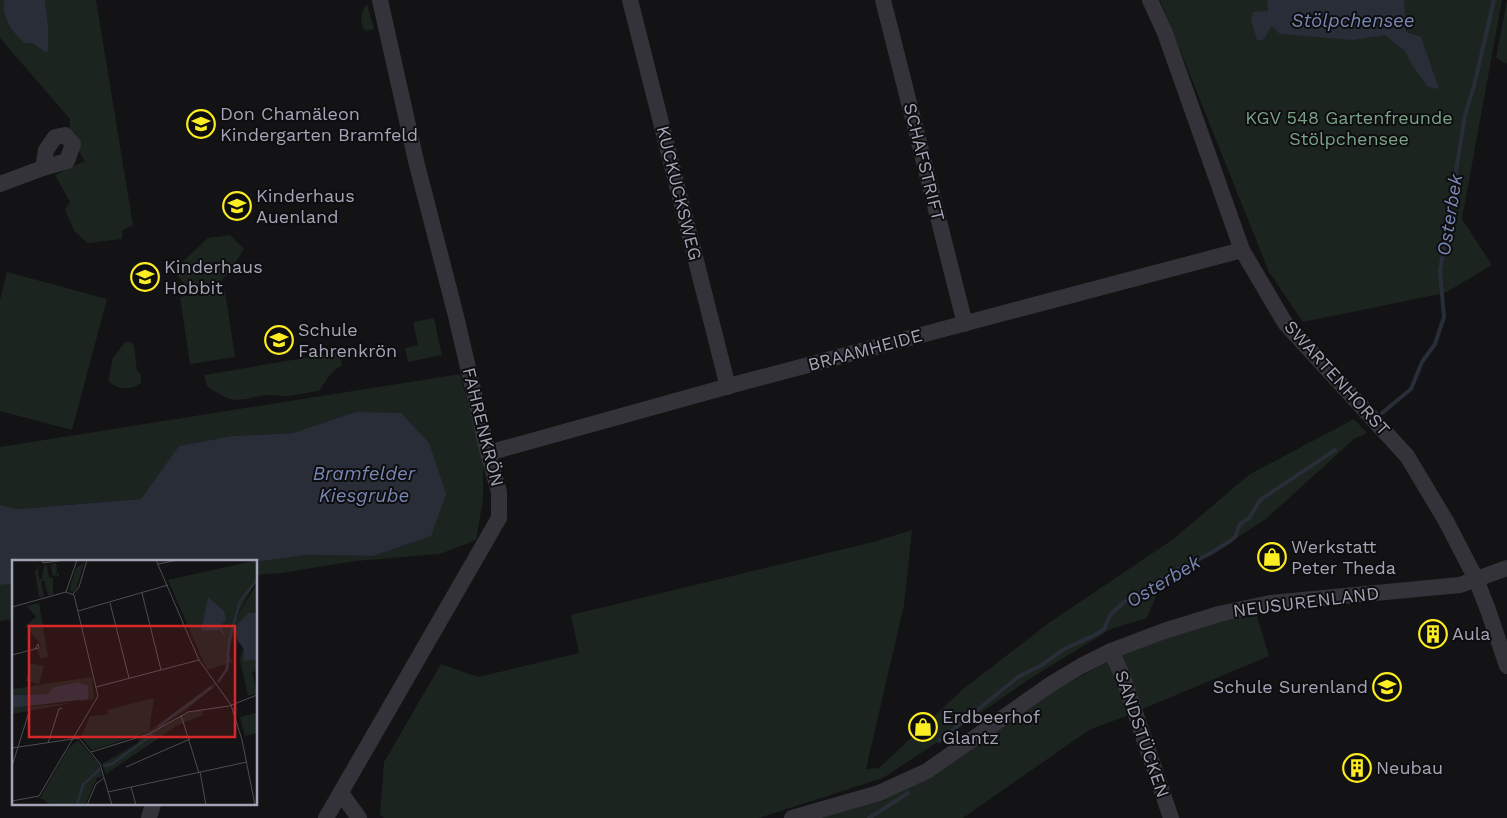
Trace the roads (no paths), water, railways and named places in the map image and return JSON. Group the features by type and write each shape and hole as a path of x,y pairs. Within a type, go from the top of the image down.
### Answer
{"street":[{"name":"FAHRENKRÖN","path":"326,818 499,518 499,492 416,161 380,0"},
{"name":"KUCKUCKSWEG","path":"630,0 728,387"},
{"name":"SCHAFSTRIFT","path":"883,0 965,324"},
{"name":"SWARTENHORST","path":"1150,0 1164,33 1242,250 1285,323 1407,456 1446,521 1476,579 1507,666"},
{"path":"0,184 43,168"},
{"name":"BRAAMHEIDE","path":"488,453 1242,250"},
{"name":"NEUSURENLAND","path":"792,818 878,793 927,771 1051,684 1081,666 1111,651 1164,631 1219,614 1304,598 1460,585 1507,568"},
{"name":"SANDSTÜCKEN","path":"1111,651 1123,676 1171,818"},
{"path":"341,792 359,818"}],"water":[{"path":"4,0 45,0 48,24 48,51 45,52 32,43 24,43 15,33 8,24 4,13"},
{"name":"Stölpchensee","path":"1267,0 1404,0 1406,32 1421,37 1439,89 1428,87 1412,65 1405,51 1385,35 1353,40 1280,34 1272,26 1263,40 1257,40 1251,19 1253,12 1268,11"},
{"name":"Bramfelder Kiesgrube","path":"355,412 401,413 429,443 446,494 431,536 373,556 307,555 258,562 258,560 12,560 12,584 0,585 0,505 17,509 141,499 179,446 232,436 293,433"}],"waterway":[{"name":"Osterbek","path":"1382,413 1411,389 1422,362 1435,344 1444,317 1440,271 1465,115 1474,86 1494,0"},
{"name":"Osterbek","path":"939,741 1018,677 1040,666 1066,648 1104,629 1110,615 1124,602 1178,569 1211,553 1230,541 1235,537 1240,524 1249,518 1260,500 1335,450"},
{"name":"Osterbek","path":"869,818 908,793"}],"place":[{"name":"Don Chamäleon Kindergarten Bramfeld","path":"201,124"},
{"name":"Kinderhaus Auenland","path":"237,206"},
{"name":"Kinderhaus Hobbit","path":"145,277"},
{"name":"Schule Fahrenkrön","path":"279,340"},
{"name":"Werkstatt Peter Theda","path":"1272,557"},
{"name":"Aula","path":"1433,634"},
{"name":"Schule Surenland","path":"1387,687"},
{"name":"Erdbeerhof Glantz","path":"923,727"},
{"name":"Neubau","path":"1357,768"}],"park label":[{"name":"KGV 548 Gartenfreunde Stölpchensee","path":"1349,128"}]}
